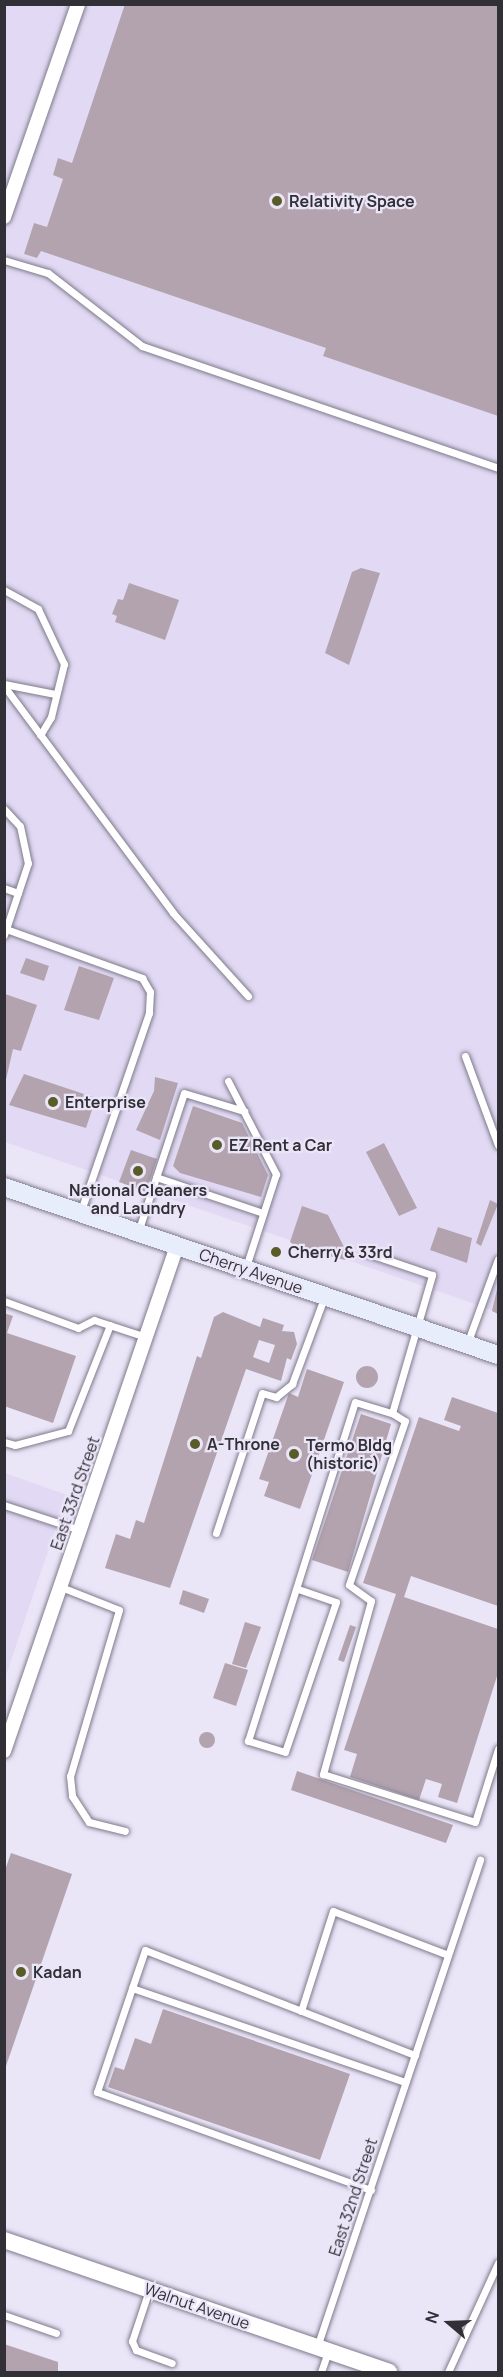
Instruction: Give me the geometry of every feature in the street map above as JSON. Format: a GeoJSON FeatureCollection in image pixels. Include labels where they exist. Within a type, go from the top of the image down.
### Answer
{"type":"FeatureCollection","features":[{"type":"Feature","properties":{"kind":"main road","name":"Cherry Avenue"},"geometry":{"type":"LineString","coordinates":[[4,1187],[498,1355]]}},
{"type":"Feature","properties":{"kind":"street"},"geometry":{"type":"LineString","coordinates":[[4,217],[78,4]]}},
{"type":"Feature","properties":{"kind":"street","name":"East 33rd Street"},"geometry":{"type":"LineString","coordinates":[[4,1751],[177,1246]]}},
{"type":"Feature","properties":{"kind":"street","name":"Walnut Avenue"},"geometry":{"type":"LineString","coordinates":[[4,2240],[389,2373]]}},
{"type":"Feature","properties":{"kind":"lane"},"geometry":{"type":"LineString","coordinates":[[4,260],[48,273],[142,346],[498,468]]}},
{"type":"Feature","properties":{"kind":"lane"},"geometry":{"type":"LineString","coordinates":[[4,591],[38,609],[64,664],[51,717],[40,735]]}},
{"type":"Feature","properties":{"kind":"lane"},"geometry":{"type":"LineString","coordinates":[[4,685],[55,694]]}},
{"type":"Feature","properties":{"kind":"lane"},"geometry":{"type":"LineString","coordinates":[[4,685],[173,914],[248,996]]}},
{"type":"Feature","properties":{"kind":"lane"},"geometry":{"type":"LineString","coordinates":[[4,809],[20,826],[28,863],[5,932],[142,978],[150,992],[149,1013],[80,1212]]}},
{"type":"Feature","properties":{"kind":"lane"},"geometry":{"type":"LineString","coordinates":[[4,888],[18,893]]}},
{"type":"Feature","properties":{"kind":"lane"},"geometry":{"type":"LineString","coordinates":[[465,1056],[498,1146]]}},
{"type":"Feature","properties":{"kind":"lane"},"geometry":{"type":"LineString","coordinates":[[228,1081],[276,1174],[245,1269]]}},
{"type":"Feature","properties":{"kind":"lane"},"geometry":{"type":"LineString","coordinates":[[138,1232],[184,1093],[244,1111]]}},
{"type":"Feature","properties":{"kind":"lane"},"geometry":{"type":"LineString","coordinates":[[156,1178],[263,1214]]}},
{"type":"Feature","properties":{"kind":"lane"},"geometry":{"type":"LineString","coordinates":[[367,1253],[432,1275],[415,1326],[392,1413]]}},
{"type":"Feature","properties":{"kind":"lane"},"geometry":{"type":"LineString","coordinates":[[468,1344],[498,1258]]}},
{"type":"Feature","properties":{"kind":"lane"},"geometry":{"type":"LineString","coordinates":[[216,1533],[262,1392],[276,1397],[292,1384],[324,1296]]}},
{"type":"Feature","properties":{"kind":"lane"},"geometry":{"type":"LineString","coordinates":[[4,1301],[78,1328],[94,1320],[146,1337]]}},
{"type":"Feature","properties":{"kind":"lane"},"geometry":{"type":"LineString","coordinates":[[4,1442],[15,1445],[68,1431],[110,1325]]}},
{"type":"Feature","properties":{"kind":"lane"},"geometry":{"type":"LineString","coordinates":[[298,1589],[336,1602],[285,1752],[248,1741],[298,1589],[355,1402],[392,1413],[405,1421],[349,1585],[371,1601],[323,1774],[475,1822],[498,1749]]}},
{"type":"Feature","properties":{"kind":"lane"},"geometry":{"type":"LineString","coordinates":[[4,1505],[80,1530]]}},
{"type":"Feature","properties":{"kind":"lane"},"geometry":{"type":"LineString","coordinates":[[60,1587],[119,1610],[70,1776],[72,1796],[89,1822],[125,1831]]}},
{"type":"Feature","properties":{"kind":"lane","name":"East 32nd Street"},"geometry":{"type":"LineString","coordinates":[[321,2373],[322,2349],[371,2190],[480,1860]]}},
{"type":"Feature","properties":{"kind":"lane"},"geometry":{"type":"LineString","coordinates":[[301,2011],[333,1911],[448,1955]]}},
{"type":"Feature","properties":{"kind":"lane"},"geometry":{"type":"LineString","coordinates":[[371,2190],[97,2092],[145,1950],[415,2055]]}},
{"type":"Feature","properties":{"kind":"lane"},"geometry":{"type":"LineString","coordinates":[[132,1988],[405,2082]]}},
{"type":"Feature","properties":{"kind":"lane"},"geometry":{"type":"LineString","coordinates":[[448,2373],[498,2263]]}},
{"type":"Feature","properties":{"kind":"lane"},"geometry":{"type":"LineString","coordinates":[[149,2290],[132,2341],[136,2350],[172,2363]]}},
{"type":"Feature","properties":{"kind":"lane"},"geometry":{"type":"LineString","coordinates":[[4,2315],[56,2333]]}},
{"type":"Feature","properties":{"kind":"shaded area"},"geometry":{"type":"Polygon","coordinates":[[[5,5],[498,5],[498,1312],[5,1142],[5,5]]]}},
{"type":"Feature","properties":{"kind":"shaded area"},"geometry":{"type":"Polygon","coordinates":[[[5,1473],[67,1495],[5,1678],[5,1473]]]}},
{"type":"Feature","properties":{"kind":"building","name":"Relativity Space"},"geometry":{"type":"Polygon","coordinates":[[[125,4],[498,4],[498,416],[323,356],[326,348],[41,251],[37,258],[24,254],[34,223],[47,227],[63,179],[53,175],[58,158],[72,163],[125,4]]]}},
{"type":"Feature","properties":{"kind":"building"},"geometry":{"type":"Polygon","coordinates":[[[361,568],[380,573],[349,665],[325,653],[352,572],[361,568]]]}},
{"type":"Feature","properties":{"kind":"building"},"geometry":{"type":"Polygon","coordinates":[[[129,583],[179,600],[165,640],[115,622],[117,616],[112,614],[118,599],[123,600],[129,583]]]}},
{"type":"Feature","properties":{"kind":"building"},"geometry":{"type":"Polygon","coordinates":[[[26,958],[49,966],[44,981],[20,973],[26,958]]]}},
{"type":"Feature","properties":{"kind":"building"},"geometry":{"type":"Polygon","coordinates":[[[79,966],[114,978],[99,1020],[64,1010],[79,966]]]}},
{"type":"Feature","properties":{"kind":"building"},"geometry":{"type":"Polygon","coordinates":[[[5,994],[37,1005],[21,1051],[13,1049],[5,1084],[5,994]]]}},
{"type":"Feature","properties":{"kind":"building","name":"Enterprise"},"geometry":{"type":"Polygon","coordinates":[[[24,1074],[96,1098],[86,1128],[9,1105],[24,1074]]]}},
{"type":"Feature","properties":{"kind":"building"},"geometry":{"type":"Polygon","coordinates":[[[155,1077],[178,1083],[160,1140],[136,1130],[154,1091],[155,1077]]]}},
{"type":"Feature","properties":{"kind":"building","name":"EZ Rent a Car"},"geometry":{"type":"Polygon","coordinates":[[[193,1106],[242,1123],[268,1175],[261,1197],[180,1173],[173,1166],[193,1106]]]}},
{"type":"Feature","properties":{"kind":"building"},"geometry":{"type":"Polygon","coordinates":[[[384,1143],[417,1208],[399,1216],[366,1152],[384,1143]]]}},
{"type":"Feature","properties":{"kind":"building","name":"National Cleaners and Laundry"},"geometry":{"type":"Polygon","coordinates":[[[131,1150],[157,1159],[146,1192],[119,1182],[131,1150]]]}},
{"type":"Feature","properties":{"kind":"building"},"geometry":{"type":"Polygon","coordinates":[[[490,1200],[498,1204],[481,1246],[476,1243],[490,1200]]]}},
{"type":"Feature","properties":{"kind":"building"},"geometry":{"type":"Polygon","coordinates":[[[302,1206],[328,1215],[347,1253],[345,1260],[298,1248],[290,1242],[302,1206]]]}},
{"type":"Feature","properties":{"kind":"building"},"geometry":{"type":"Polygon","coordinates":[[[438,1227],[472,1238],[467,1263],[430,1250],[438,1227]]]}},
{"type":"Feature","properties":{"kind":"building"},"geometry":{"type":"Polygon","coordinates":[[[498,1285],[498,1314],[492,1311],[498,1285]]]}},
{"type":"Feature","properties":{"kind":"building","name":"A-Throne"},"geometry":{"type":"Polygon","coordinates":[[[223,1312],[260,1327],[263,1318],[284,1325],[282,1331],[294,1332],[297,1344],[291,1360],[287,1358],[281,1381],[246,1369],[170,1588],[105,1568],[116,1534],[130,1539],[136,1520],[144,1523],[197,1356],[201,1358],[214,1317],[223,1312]],[[259,1340],[253,1357],[269,1363],[275,1345],[259,1340]]]}},
{"type":"Feature","properties":{"kind":"building"},"geometry":{"type":"Polygon","coordinates":[[[4,1313],[13,1316],[7,1333],[76,1356],[53,1423],[4,1406],[4,1313]]]}},
{"type":"Feature","properties":{"kind":"building"},"geometry":{"type":"Polygon","coordinates":[[[367,1366],[377,1373],[378,1377],[371,1387],[367,1388],[357,1381],[356,1377],[363,1367],[367,1366]]]}},
{"type":"Feature","properties":{"kind":"building","name":"Termo Bldg (historic)"},"geometry":{"type":"Polygon","coordinates":[[[307,1369],[344,1382],[300,1509],[264,1496],[269,1482],[259,1479],[289,1393],[298,1397],[307,1369]]]}},
{"type":"Feature","properties":{"kind":"building"},"geometry":{"type":"Polygon","coordinates":[[[452,1397],[498,1413],[498,1606],[411,1576],[404,1597],[498,1629],[498,1673],[457,1803],[438,1797],[442,1784],[426,1779],[419,1800],[350,1777],[357,1754],[344,1750],[396,1594],[363,1583],[419,1417],[459,1431],[461,1426],[444,1420],[452,1397]]]}},
{"type":"Feature","properties":{"kind":"building"},"geometry":{"type":"Polygon","coordinates":[[[361,1414],[391,1424],[348,1572],[312,1560],[361,1414]]]}},
{"type":"Feature","properties":{"kind":"building"},"geometry":{"type":"Polygon","coordinates":[[[183,1590],[209,1599],[204,1613],[179,1604],[183,1590]]]}},
{"type":"Feature","properties":{"kind":"building"},"geometry":{"type":"Polygon","coordinates":[[[245,1622],[261,1627],[246,1668],[232,1664],[245,1622]]]}},
{"type":"Feature","properties":{"kind":"building"},"geometry":{"type":"Polygon","coordinates":[[[350,1625],[356,1627],[344,1662],[338,1660],[350,1625]]]}},
{"type":"Feature","properties":{"kind":"building"},"geometry":{"type":"Polygon","coordinates":[[[225,1663],[248,1670],[236,1706],[213,1698],[225,1663]]]}},
{"type":"Feature","properties":{"kind":"building"},"geometry":{"type":"Polygon","coordinates":[[[204,1732],[210,1732],[215,1740],[213,1746],[204,1748],[199,1743],[199,1737],[204,1732]]]}},
{"type":"Feature","properties":{"kind":"building"},"geometry":{"type":"Polygon","coordinates":[[[297,1771],[453,1825],[446,1843],[291,1790],[297,1771]]]}},
{"type":"Feature","properties":{"kind":"building","name":"Kadan"},"geometry":{"type":"Polygon","coordinates":[[[11,1853],[72,1874],[5,2069],[4,1873],[11,1853]]]}},
{"type":"Feature","properties":{"kind":"building"},"geometry":{"type":"Polygon","coordinates":[[[163,2009],[350,2074],[320,2160],[108,2087],[115,2067],[124,2070],[135,2038],[151,2044],[163,2009]]]}},
{"type":"Feature","properties":{"kind":"building"},"geometry":{"type":"Polygon","coordinates":[[[4,2344],[58,2362],[58,2372],[4,2372],[4,2344]]]}},
{"type":"Feature","properties":{"kind":"place","name":"Relativity Space"},"geometry":{"type":"Point","coordinates":[277,201]}},
{"type":"Feature","properties":{"kind":"place","name":"Enterprise"},"geometry":{"type":"Point","coordinates":[53,1102]}},
{"type":"Feature","properties":{"kind":"place","name":"EZ Rent a Car"},"geometry":{"type":"Point","coordinates":[217,1145]}},
{"type":"Feature","properties":{"kind":"place","name":"National Cleaners and Laundry"},"geometry":{"type":"Point","coordinates":[138,1171]}},
{"type":"Feature","properties":{"kind":"place","name":"Cherry & 33rd"},"geometry":{"type":"Point","coordinates":[276,1252]}},
{"type":"Feature","properties":{"kind":"place","name":"A-Throne"},"geometry":{"type":"Point","coordinates":[195,1444]}},
{"type":"Feature","properties":{"kind":"place","name":"Termo Bldg (historic)"},"geometry":{"type":"Point","coordinates":[294,1454]}},
{"type":"Feature","properties":{"kind":"place","name":"Kadan"},"geometry":{"type":"Point","coordinates":[21,1972]}}]}
